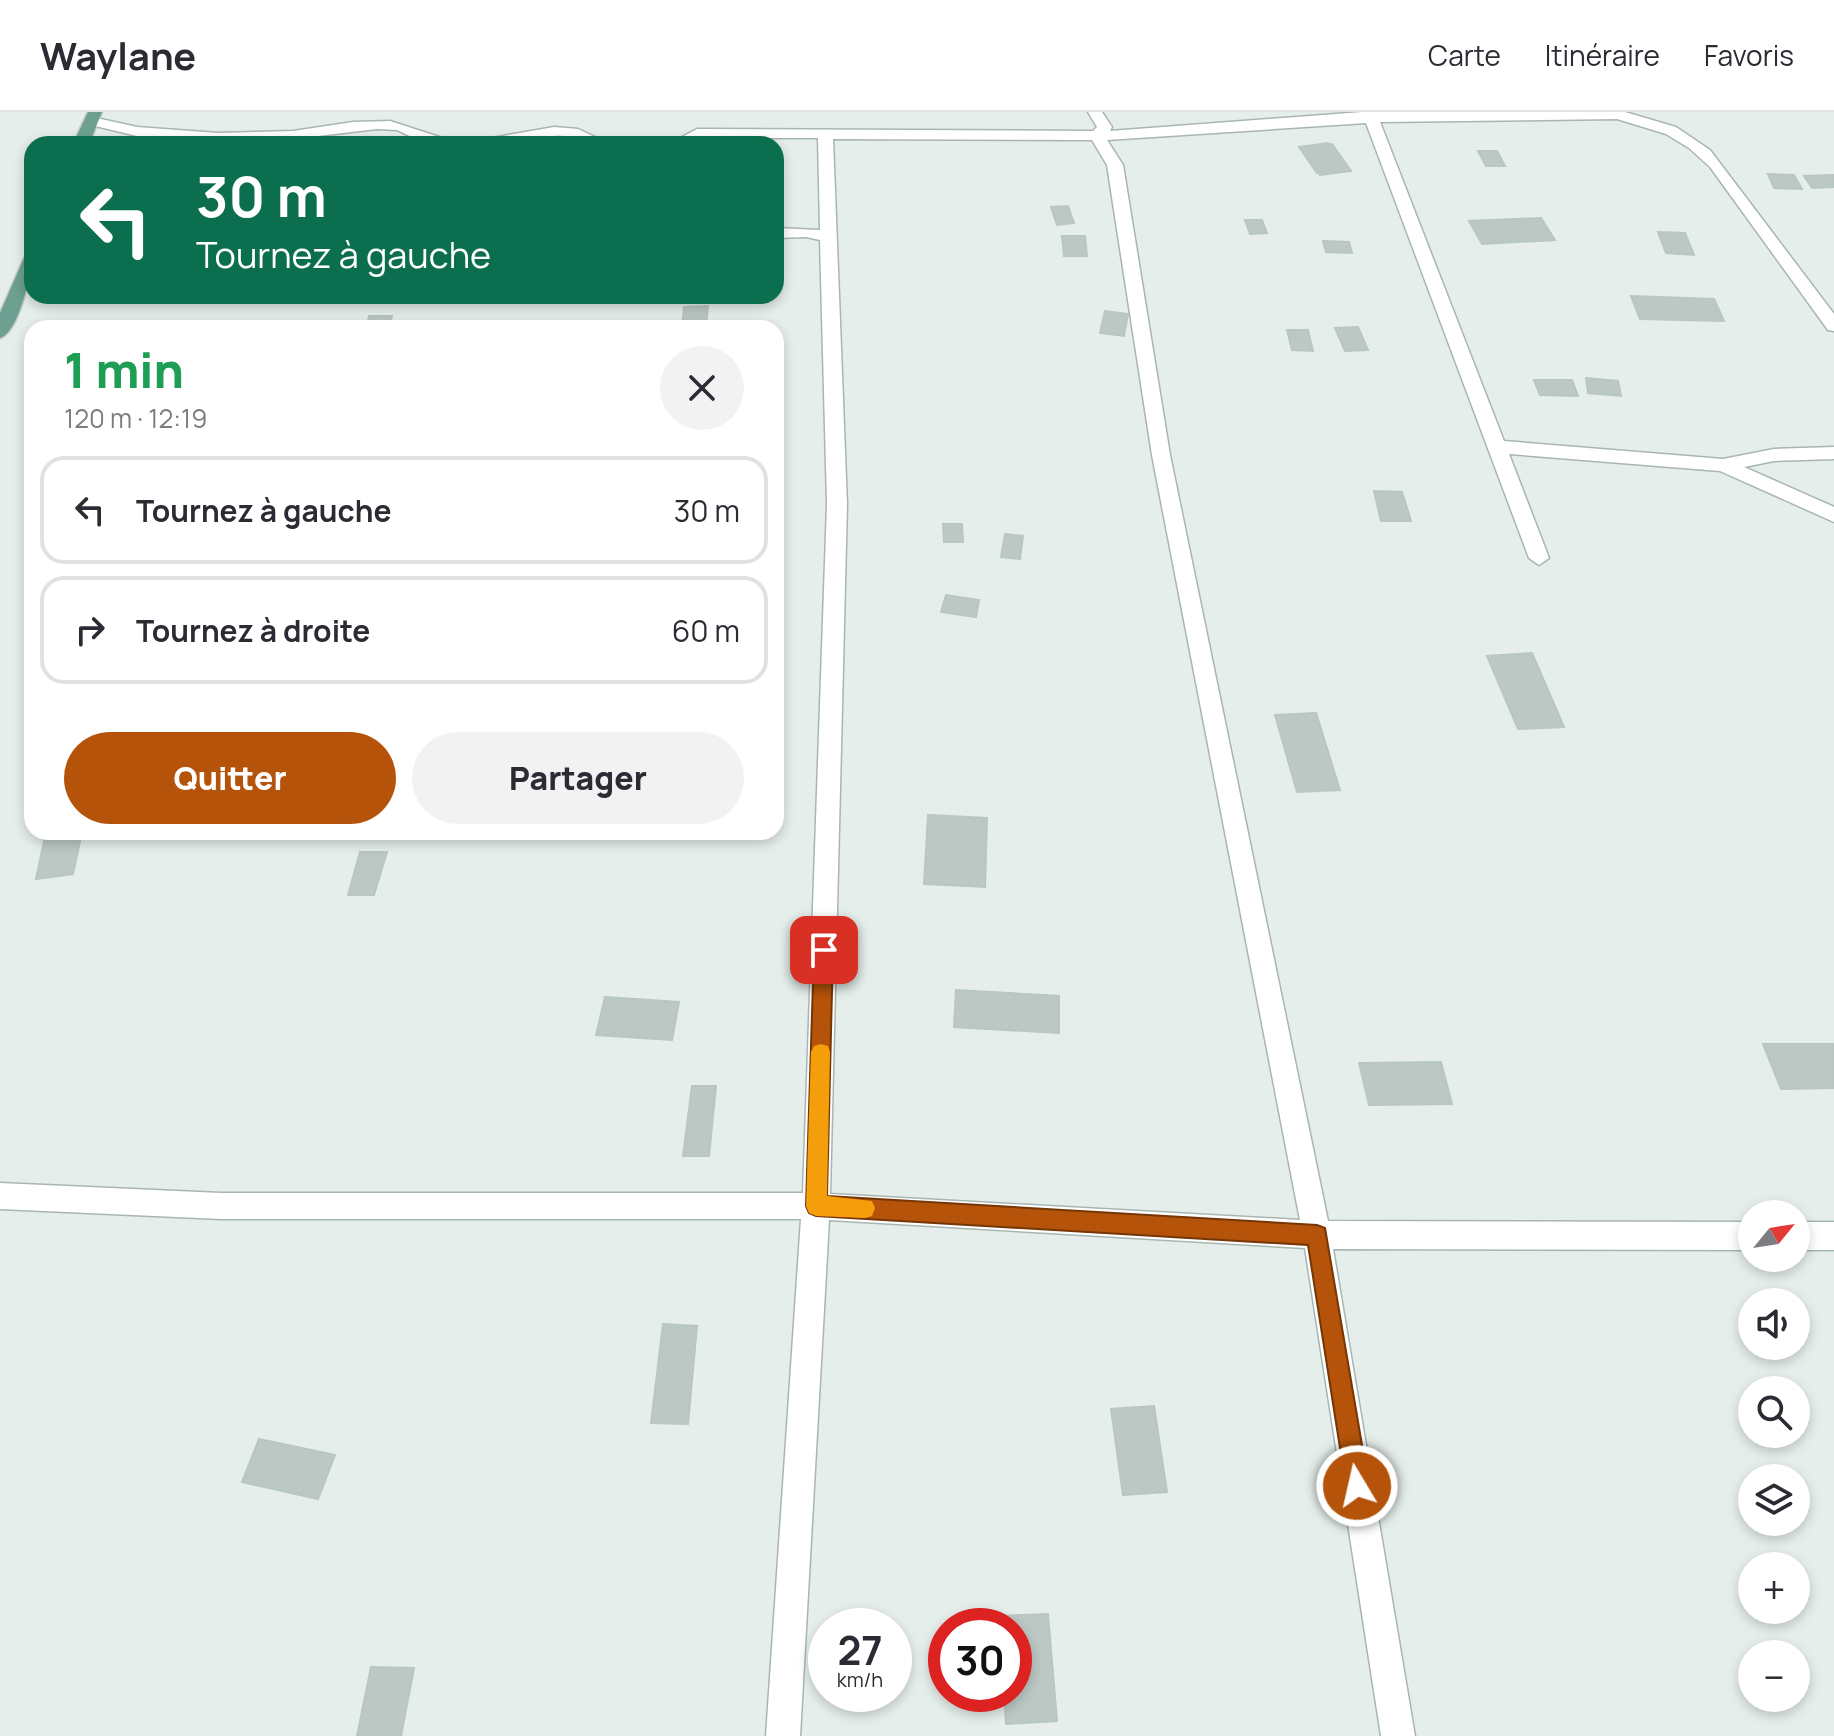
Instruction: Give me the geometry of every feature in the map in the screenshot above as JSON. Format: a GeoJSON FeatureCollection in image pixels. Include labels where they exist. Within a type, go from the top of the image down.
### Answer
{"type":"FeatureCollection","features":[{"type":"Feature","properties":{"kind":"main road"},"geometry":{"type":"LineString","coordinates":[[85,136],[93,116]]}},
{"type":"Feature","properties":{"kind":"main road"},"geometry":{"type":"LineString","coordinates":[[0,333],[24,277]]}},
{"type":"Feature","properties":{"kind":"street"},"geometry":{"type":"LineString","coordinates":[[1095,112],[1105,127],[1097,136]]}},
{"type":"Feature","properties":{"kind":"street"},"geometry":{"type":"LineString","coordinates":[[1370,115],[1539,558]]}},
{"type":"Feature","properties":{"kind":"street"},"geometry":{"type":"LineString","coordinates":[[692,136],[697,133],[1097,136],[1370,115],[1617,115],[1645,119],[1698,145],[1834,326]]}},
{"type":"Feature","properties":{"kind":"street"},"geometry":{"type":"LineString","coordinates":[[93,116],[114,129]]}},
{"type":"Feature","properties":{"kind":"street"},"geometry":{"type":"LineString","coordinates":[[97,136],[114,129],[204,136],[293,135],[351,125],[392,124],[414,130],[421,136]]}},
{"type":"Feature","properties":{"kind":"street"},"geometry":{"type":"LineString","coordinates":[[528,136],[554,131],[583,136]]}},
{"type":"Feature","properties":{"kind":"street"},"geometry":{"type":"LineString","coordinates":[[783,1736],[816,1206],[837,504],[825,135]]}},
{"type":"Feature","properties":{"kind":"street"},"geometry":{"type":"LineString","coordinates":[[1097,136],[1109,152],[1118,178],[1161,455],[1317,1235],[1398,1736]]}},
{"type":"Feature","properties":{"kind":"street"},"geometry":{"type":"LineString","coordinates":[[784,233],[806,232],[829,237]]}},
{"type":"Feature","properties":{"kind":"street"},"geometry":{"type":"LineString","coordinates":[[1496,447],[1723,465],[1774,455],[1834,453]]}},
{"type":"Feature","properties":{"kind":"street"},"geometry":{"type":"LineString","coordinates":[[1723,465],[1834,515]]}},
{"type":"Feature","properties":{"kind":"street"},"geometry":{"type":"LineString","coordinates":[[0,1196],[221,1206],[816,1206],[1317,1235],[1738,1236]]}},
{"type":"Feature","properties":{"kind":"street"},"geometry":{"type":"LineString","coordinates":[[1810,1236],[1834,1236]]}},
{"type":"Feature","properties":{"kind":"building"},"geometry":{"type":"Polygon","coordinates":[[[1328,143],[1347,170],[1317,173],[1299,147],[1328,143]]]}},
{"type":"Feature","properties":{"kind":"building"},"geometry":{"type":"Polygon","coordinates":[[[1332,144],[1351,171],[1320,175],[1301,147],[1332,144]]]}},
{"type":"Feature","properties":{"kind":"building"},"geometry":{"type":"Polygon","coordinates":[[[1478,151],[1497,151],[1505,166],[1486,166],[1478,151]]]}},
{"type":"Feature","properties":{"kind":"building"},"geometry":{"type":"Polygon","coordinates":[[[1768,174],[1794,175],[1802,189],[1774,188],[1768,174]]]}},
{"type":"Feature","properties":{"kind":"building"},"geometry":{"type":"Polygon","coordinates":[[[1834,175],[1834,187],[1812,188],[1804,176],[1834,175]]]}},
{"type":"Feature","properties":{"kind":"building"},"geometry":{"type":"Polygon","coordinates":[[[1068,206],[1074,223],[1057,225],[1051,207],[1068,206]]]}},
{"type":"Feature","properties":{"kind":"building"},"geometry":{"type":"Polygon","coordinates":[[[1541,218],[1555,240],[1482,244],[1469,221],[1541,218]]]}},
{"type":"Feature","properties":{"kind":"building"},"geometry":{"type":"Polygon","coordinates":[[[1245,220],[1262,220],[1267,233],[1250,234],[1245,220]]]}},
{"type":"Feature","properties":{"kind":"building"},"geometry":{"type":"Polygon","coordinates":[[[1658,232],[1685,233],[1694,255],[1666,253],[1658,232]]]}},
{"type":"Feature","properties":{"kind":"building"},"geometry":{"type":"Polygon","coordinates":[[[1062,236],[1085,236],[1087,256],[1064,256],[1062,236]]]}},
{"type":"Feature","properties":{"kind":"building"},"geometry":{"type":"Polygon","coordinates":[[[1323,241],[1349,242],[1352,253],[1326,252],[1323,241]]]}},
{"type":"Feature","properties":{"kind":"building"},"geometry":{"type":"Polygon","coordinates":[[[1631,296],[1714,299],[1724,321],[1640,319],[1631,296]]]}},
{"type":"Feature","properties":{"kind":"building"},"geometry":{"type":"Polygon","coordinates":[[[708,306],[707,320],[683,320],[684,307],[708,306]]]}},
{"type":"Feature","properties":{"kind":"building"},"geometry":{"type":"Polygon","coordinates":[[[1105,311],[1128,314],[1124,336],[1100,333],[1105,311]]]}},
{"type":"Feature","properties":{"kind":"building"},"geometry":{"type":"Polygon","coordinates":[[[369,316],[392,316],[391,320],[368,320],[369,316]]]}},
{"type":"Feature","properties":{"kind":"building"},"geometry":{"type":"Polygon","coordinates":[[[1358,327],[1368,350],[1345,351],[1335,328],[1358,327]]]}},
{"type":"Feature","properties":{"kind":"building"},"geometry":{"type":"Polygon","coordinates":[[[1287,330],[1308,330],[1313,351],[1292,350],[1287,330]]]}},
{"type":"Feature","properties":{"kind":"building"},"geometry":{"type":"Polygon","coordinates":[[[1586,378],[1618,381],[1621,396],[1588,393],[1586,378]]]}},
{"type":"Feature","properties":{"kind":"building"},"geometry":{"type":"Polygon","coordinates":[[[1534,380],[1572,380],[1578,396],[1540,395],[1534,380]]]}},
{"type":"Feature","properties":{"kind":"building"},"geometry":{"type":"Polygon","coordinates":[[[1374,491],[1402,492],[1411,521],[1381,521],[1374,491]]]}},
{"type":"Feature","properties":{"kind":"building"},"geometry":{"type":"Polygon","coordinates":[[[943,524],[962,524],[963,542],[944,542],[943,524]]]}},
{"type":"Feature","properties":{"kind":"building"},"geometry":{"type":"Polygon","coordinates":[[[1005,534],[1023,536],[1020,559],[1001,557],[1005,534]]]}},
{"type":"Feature","properties":{"kind":"building"},"geometry":{"type":"Polygon","coordinates":[[[946,595],[979,600],[976,617],[941,612],[946,595]]]}},
{"type":"Feature","properties":{"kind":"building"},"geometry":{"type":"Polygon","coordinates":[[[1532,653],[1564,727],[1518,729],[1487,656],[1532,653]]]}},
{"type":"Feature","properties":{"kind":"building"},"geometry":{"type":"Polygon","coordinates":[[[1316,713],[1340,790],[1297,792],[1275,715],[1316,713]]]}},
{"type":"Feature","properties":{"kind":"building"},"geometry":{"type":"Polygon","coordinates":[[[928,815],[987,818],[985,887],[924,884],[928,815]]]}},
{"type":"Feature","properties":{"kind":"building"},"geometry":{"type":"Polygon","coordinates":[[[44,840],[80,840],[73,874],[36,879],[44,840]]]}},
{"type":"Feature","properties":{"kind":"building"},"geometry":{"type":"Polygon","coordinates":[[[360,852],[387,852],[374,895],[348,895],[360,852]]]}},
{"type":"Feature","properties":{"kind":"building"},"geometry":{"type":"Polygon","coordinates":[[[956,990],[1059,996],[1059,1033],[954,1027],[956,990]]]}},
{"type":"Feature","properties":{"kind":"building"},"geometry":{"type":"Polygon","coordinates":[[[605,997],[679,1002],[672,1040],[596,1035],[605,997]]]}},
{"type":"Feature","properties":{"kind":"building"},"geometry":{"type":"Polygon","coordinates":[[[1763,1044],[1834,1044],[1834,1088],[1781,1089],[1763,1044]]]}},
{"type":"Feature","properties":{"kind":"building"},"geometry":{"type":"Polygon","coordinates":[[[1441,1062],[1452,1104],[1369,1105],[1359,1063],[1441,1062]]]}},
{"type":"Feature","properties":{"kind":"building"},"geometry":{"type":"Polygon","coordinates":[[[692,1086],[716,1086],[709,1156],[683,1156],[692,1086]]]}},
{"type":"Feature","properties":{"kind":"building"},"geometry":{"type":"Polygon","coordinates":[[[663,1324],[697,1326],[688,1424],[651,1423],[663,1324]]]}},
{"type":"Feature","properties":{"kind":"building"},"geometry":{"type":"Polygon","coordinates":[[[1154,1406],[1167,1492],[1123,1495],[1111,1409],[1154,1406]]]}},
{"type":"Feature","properties":{"kind":"building"},"geometry":{"type":"Polygon","coordinates":[[[259,1439],[335,1455],[318,1499],[242,1482],[259,1439]]]}},
{"type":"Feature","properties":{"kind":"building"},"geometry":{"type":"Polygon","coordinates":[[[1048,1614],[1057,1721],[1006,1724],[1005,1712],[1032,1712],[1032,1615],[1048,1614]]]}},
{"type":"Feature","properties":{"kind":"building"},"geometry":{"type":"Polygon","coordinates":[[[371,1667],[414,1668],[401,1736],[357,1736],[371,1667]]]}},
{"type":"Feature","properties":{"kind":"slow traffic"},"geometry":{"type":"LineString","coordinates":[[821,1052],[816,1206],[865,1208]]}},
{"type":"Feature","properties":{"kind":"route"},"geometry":{"type":"LineString","coordinates":[[824,950],[816,1206],[1317,1235],[1357,1486]]}}]}
